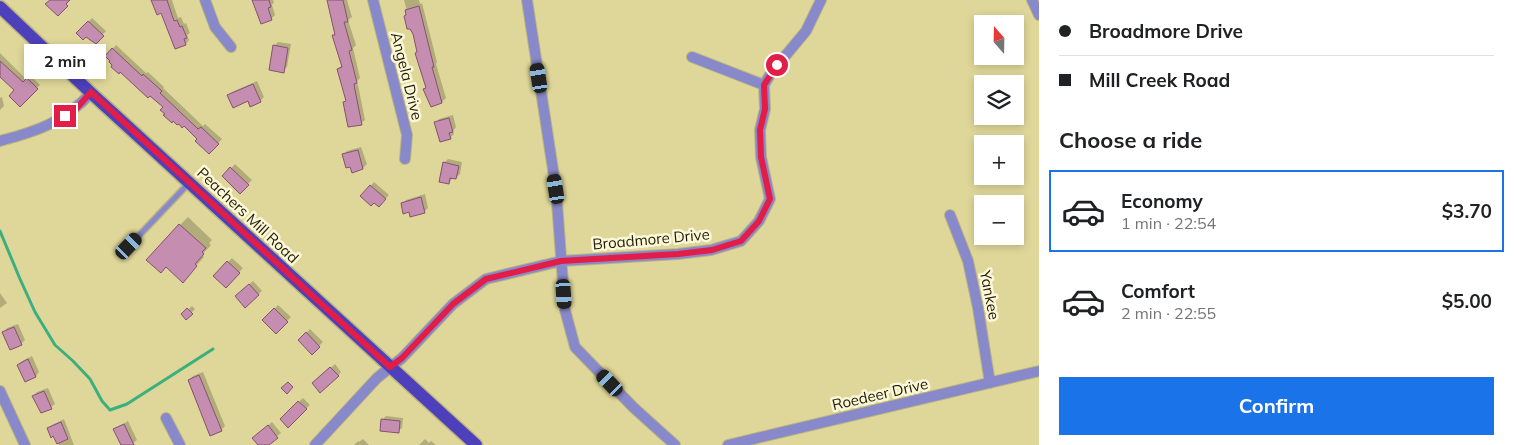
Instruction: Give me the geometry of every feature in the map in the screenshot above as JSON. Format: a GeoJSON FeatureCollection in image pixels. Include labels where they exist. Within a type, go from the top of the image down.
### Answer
{"type":"FeatureCollection","features":[{"type":"Feature","properties":{"kind":"main road","name":"Peachers Mill Road"},"geometry":{"type":"LineString","coordinates":[[0,7],[189,183],[476,445]]}},
{"type":"Feature","properties":{"kind":"street"},"geometry":{"type":"LineString","coordinates":[[205,0],[215,27],[231,48]]}},
{"type":"Feature","properties":{"kind":"street","name":"Angela Drive"},"geometry":{"type":"LineString","coordinates":[[373,0],[407,135],[405,159]]}},
{"type":"Feature","properties":{"kind":"street"},"geometry":{"type":"LineString","coordinates":[[527,0],[556,189],[565,310],[575,346],[633,407],[675,445]]}},
{"type":"Feature","properties":{"kind":"street"},"geometry":{"type":"LineString","coordinates":[[692,57],[764,85],[771,73],[806,31],[821,0]]}},
{"type":"Feature","properties":{"kind":"street"},"geometry":{"type":"LineString","coordinates":[[1032,0],[1039,15]]}},
{"type":"Feature","properties":{"kind":"street","name":"Broadmore Drive"},"geometry":{"type":"LineString","coordinates":[[315,445],[453,304],[486,279],[561,261],[678,254],[712,250],[741,241],[759,221],[770,199],[761,157],[760,130],[765,109],[764,85]]}},
{"type":"Feature","properties":{"kind":"street"},"geometry":{"type":"LineString","coordinates":[[0,141],[30,133],[52,124],[76,109],[91,92]]}},
{"type":"Feature","properties":{"kind":"street","name":"Yankee"},"geometry":{"type":"LineString","coordinates":[[950,215],[968,261],[978,308],[990,383]]}},
{"type":"Feature","properties":{"kind":"street","name":"Roedeer Drive"},"geometry":{"type":"LineString","coordinates":[[728,445],[1039,371]]}},
{"type":"Feature","properties":{"kind":"street"},"geometry":{"type":"LineString","coordinates":[[0,391],[26,445]]}},
{"type":"Feature","properties":{"kind":"street"},"geometry":{"type":"LineString","coordinates":[[166,418],[180,445]]}},
{"type":"Feature","properties":{"kind":"lane"},"geometry":{"type":"LineString","coordinates":[[129,246],[189,183]]}},
{"type":"Feature","properties":{"kind":"building"},"geometry":{"type":"Polygon","coordinates":[[[50,0],[70,0],[66,4],[68,6],[58,16],[45,4],[50,0]]]}},
{"type":"Feature","properties":{"kind":"building"},"geometry":{"type":"Polygon","coordinates":[[[151,0],[167,0],[174,21],[177,20],[180,27],[182,26],[187,38],[184,39],[186,45],[175,49],[161,13],[157,15],[151,0]]]}},
{"type":"Feature","properties":{"kind":"building"},"geometry":{"type":"Polygon","coordinates":[[[252,0],[269,0],[271,7],[268,8],[272,20],[261,24],[252,0]]]}},
{"type":"Feature","properties":{"kind":"building"},"geometry":{"type":"Polygon","coordinates":[[[327,0],[343,0],[348,22],[344,22],[352,50],[349,51],[357,83],[354,84],[362,125],[348,127],[343,102],[346,101],[337,69],[342,67],[332,35],[335,35],[327,0]]]}},
{"type":"Feature","properties":{"kind":"building"},"geometry":{"type":"Polygon","coordinates":[[[419,6],[442,103],[431,107],[423,89],[426,88],[415,53],[417,52],[413,34],[410,29],[407,29],[404,16],[406,15],[405,10],[419,6]]]}},
{"type":"Feature","properties":{"kind":"building"},"geometry":{"type":"Polygon","coordinates":[[[88,21],[104,36],[96,44],[86,37],[83,40],[76,33],[88,21]]]}},
{"type":"Feature","properties":{"kind":"building"},"geometry":{"type":"Polygon","coordinates":[[[273,45],[288,48],[284,73],[269,70],[273,45]]]}},
{"type":"Feature","properties":{"kind":"building"},"geometry":{"type":"Polygon","coordinates":[[[112,48],[142,76],[143,74],[162,91],[160,93],[198,129],[201,127],[219,144],[209,154],[195,141],[197,139],[184,126],[182,128],[173,121],[172,123],[163,115],[165,114],[160,110],[163,107],[150,96],[148,98],[120,72],[119,74],[111,67],[110,61],[105,56],[112,48]]]}},
{"type":"Feature","properties":{"kind":"building"},"geometry":{"type":"Polygon","coordinates":[[[0,61],[23,82],[27,78],[38,89],[20,107],[9,96],[14,90],[0,77],[0,61]]]}},
{"type":"Feature","properties":{"kind":"building"},"geometry":{"type":"Polygon","coordinates":[[[253,84],[261,102],[250,107],[248,101],[233,108],[227,95],[253,84]]]}},
{"type":"Feature","properties":{"kind":"building"},"geometry":{"type":"Polygon","coordinates":[[[449,118],[453,132],[449,133],[451,139],[440,142],[434,122],[449,118]]]}},
{"type":"Feature","properties":{"kind":"building"},"geometry":{"type":"Polygon","coordinates":[[[358,150],[363,169],[352,173],[350,167],[346,168],[342,154],[358,150]]]}},
{"type":"Feature","properties":{"kind":"building"},"geometry":{"type":"Polygon","coordinates":[[[443,162],[459,166],[456,179],[450,178],[449,184],[439,182],[443,162]]]}},
{"type":"Feature","properties":{"kind":"building"},"geometry":{"type":"Polygon","coordinates":[[[230,167],[249,185],[240,194],[222,176],[230,167]]]}},
{"type":"Feature","properties":{"kind":"building"},"geometry":{"type":"Polygon","coordinates":[[[370,185],[386,199],[379,207],[374,203],[371,206],[360,196],[370,185]]]}},
{"type":"Feature","properties":{"kind":"building"},"geometry":{"type":"Polygon","coordinates":[[[421,197],[425,213],[410,217],[409,212],[403,214],[401,203],[421,197]]]}},
{"type":"Feature","properties":{"kind":"building"},"geometry":{"type":"Polygon","coordinates":[[[179,224],[206,248],[202,252],[204,254],[195,264],[197,266],[183,283],[166,267],[161,273],[146,260],[179,224]]]}},
{"type":"Feature","properties":{"kind":"building"},"geometry":{"type":"Polygon","coordinates":[[[227,261],[240,273],[226,288],[213,276],[227,261]]]}},
{"type":"Feature","properties":{"kind":"building"},"geometry":{"type":"Polygon","coordinates":[[[249,284],[259,295],[245,308],[235,296],[249,284]]]}},
{"type":"Feature","properties":{"kind":"building"},"geometry":{"type":"Polygon","coordinates":[[[187,308],[193,314],[186,320],[181,314],[187,308]]]}},
{"type":"Feature","properties":{"kind":"building"},"geometry":{"type":"Polygon","coordinates":[[[274,308],[288,322],[276,334],[262,320],[274,308]]]}},
{"type":"Feature","properties":{"kind":"building"},"geometry":{"type":"Polygon","coordinates":[[[14,327],[22,345],[10,350],[2,332],[14,327]]]}},
{"type":"Feature","properties":{"kind":"building"},"geometry":{"type":"Polygon","coordinates":[[[306,332],[320,347],[312,355],[298,340],[306,332]]]}},
{"type":"Feature","properties":{"kind":"building"},"geometry":{"type":"Polygon","coordinates":[[[28,359],[36,377],[25,382],[17,365],[28,359]]]}},
{"type":"Feature","properties":{"kind":"building"},"geometry":{"type":"Polygon","coordinates":[[[330,367],[339,376],[320,393],[312,383],[330,367]]]}},
{"type":"Feature","properties":{"kind":"building"},"geometry":{"type":"Polygon","coordinates":[[[199,375],[222,431],[210,436],[188,380],[199,375]]]}},
{"type":"Feature","properties":{"kind":"building"},"geometry":{"type":"Polygon","coordinates":[[[288,382],[293,387],[287,394],[281,388],[288,382]]]}},
{"type":"Feature","properties":{"kind":"building"},"geometry":{"type":"Polygon","coordinates":[[[44,391],[52,409],[41,413],[32,396],[44,391]]]}},
{"type":"Feature","properties":{"kind":"building"},"geometry":{"type":"Polygon","coordinates":[[[298,401],[307,409],[288,428],[280,419],[298,401]]]}},
{"type":"Feature","properties":{"kind":"building"},"geometry":{"type":"Polygon","coordinates":[[[381,419],[400,421],[399,433],[380,431],[381,419]]]}},
{"type":"Feature","properties":{"kind":"building"},"geometry":{"type":"Polygon","coordinates":[[[61,422],[68,439],[57,444],[53,436],[51,438],[47,428],[61,422]]]}},
{"type":"Feature","properties":{"kind":"building"},"geometry":{"type":"Polygon","coordinates":[[[124,424],[134,445],[121,445],[113,429],[124,424]]]}},
{"type":"Feature","properties":{"kind":"building"},"geometry":{"type":"Polygon","coordinates":[[[268,425],[278,438],[269,445],[258,445],[252,438],[268,425]]]}},
{"type":"Feature","properties":{"kind":"waterway"},"geometry":{"type":"LineString","coordinates":[[0,231],[35,312],[55,345],[90,379],[102,401],[110,410],[127,404],[213,349]]}},
{"type":"Feature","properties":{"kind":"route"},"geometry":{"type":"LineString","coordinates":[[65,116],[76,109],[91,92],[390,367],[402,358],[453,304],[486,279],[561,261],[678,254],[712,250],[741,241],[759,221],[770,199],[761,157],[760,130],[765,109],[764,85],[777,65]]}}]}
